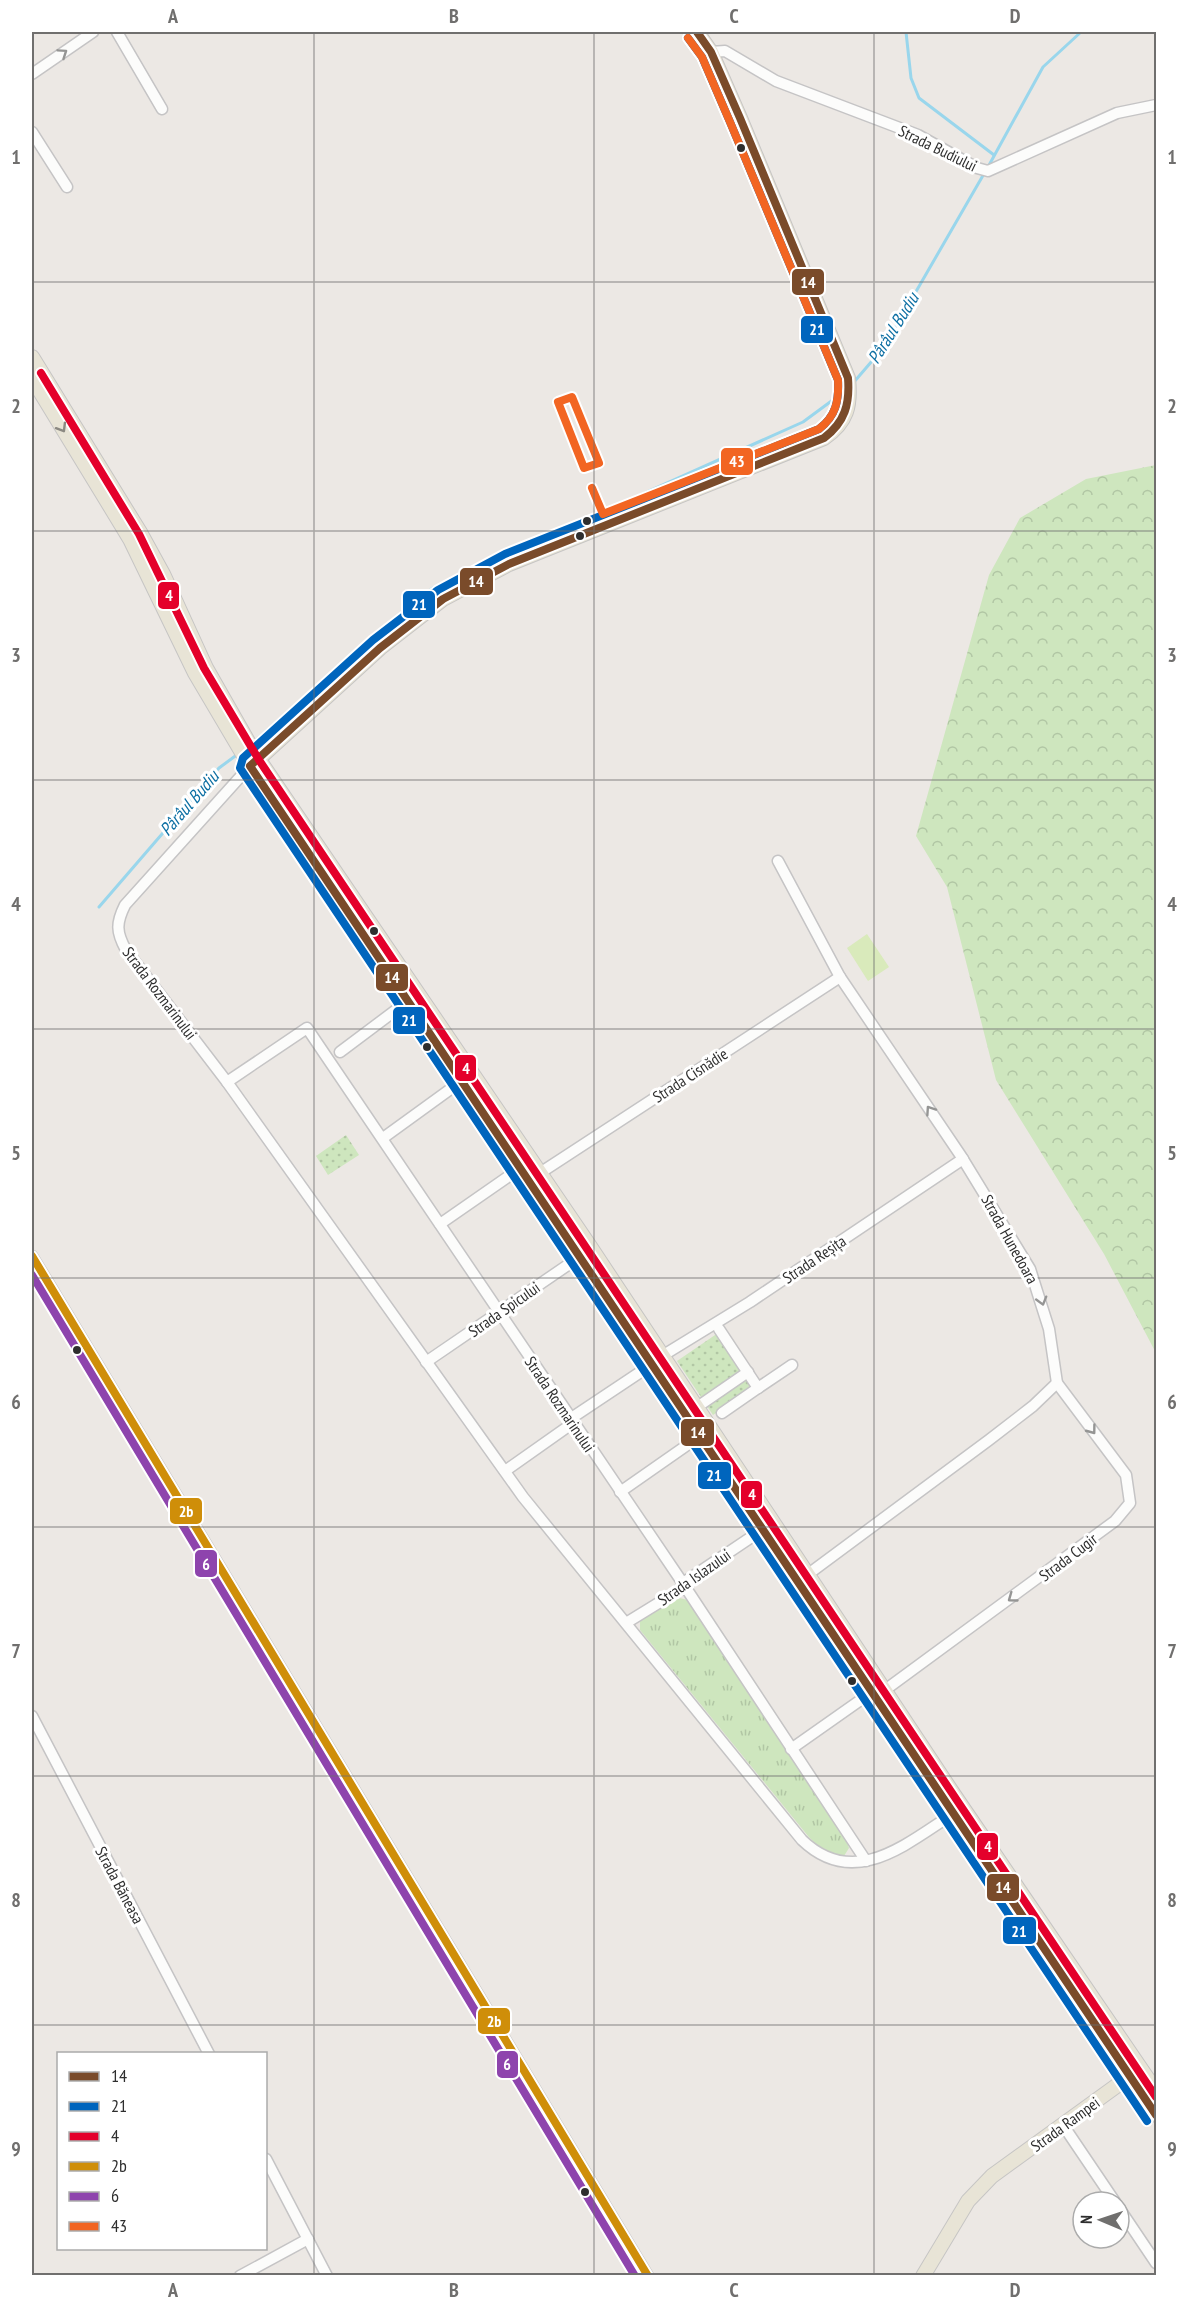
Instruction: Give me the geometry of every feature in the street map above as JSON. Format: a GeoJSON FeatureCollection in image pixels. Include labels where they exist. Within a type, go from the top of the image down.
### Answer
{"type":"FeatureCollection","features":[{"type":"Feature","properties":{"kind":"main road"},"geometry":{"type":"LineString","coordinates":[[253,760],[380,648],[443,599],[509,564],[824,438],[839,428],[848,413],[850,396],[848,378],[774,196],[711,52],[697,32]]}},
{"type":"Feature","properties":{"kind":"main road"},"geometry":{"type":"LineString","coordinates":[[32,357],[141,534],[163,574],[242,743]]}},
{"type":"Feature","properties":{"kind":"main road"},"geometry":{"type":"LineString","coordinates":[[32,378],[130,539],[152,579],[195,673],[414,996],[540,1173],[762,1530],[802,1578]]}},
{"type":"Feature","properties":{"kind":"main road"},"geometry":{"type":"LineString","coordinates":[[414,996],[463,1080],[581,1256],[658,1360],[802,1578],[1136,2072],[1156,2115]]}},
{"type":"Feature","properties":{"kind":"main road"},"geometry":{"type":"LineString","coordinates":[[878,1691],[953,1814],[1136,2072],[1156,2091]]}},
{"type":"Feature","properties":{"kind":"main road","name":"Strada Rampei"},"geometry":{"type":"LineString","coordinates":[[923,2276],[968,2201],[989,2180],[1136,2072]]}},
{"type":"Feature","properties":{"kind":"street"},"geometry":{"type":"LineString","coordinates":[[32,74],[93,32]]}},
{"type":"Feature","properties":{"kind":"street"},"geometry":{"type":"LineString","coordinates":[[117,32],[162,109]]}},
{"type":"Feature","properties":{"kind":"street","name":"Strada Budiului"},"geometry":{"type":"LineString","coordinates":[[711,52],[725,51],[787,86],[918,135],[977,168],[995,170],[1074,130],[1117,113],[1156,105]]}},
{"type":"Feature","properties":{"kind":"street"},"geometry":{"type":"LineString","coordinates":[[32,132],[67,187]]}},
{"type":"Feature","properties":{"kind":"street","name":"Strada Rozmarinului"},"geometry":{"type":"LineString","coordinates":[[253,760],[125,905],[117,920],[118,935],[126,950],[227,1082],[523,1497],[802,1840],[824,1857],[837,1862],[866,1861],[896,1850],[953,1814]]}},
{"type":"Feature","properties":{"kind":"street","name":"Strada Hunedoara"},"geometry":{"type":"LineString","coordinates":[[778,861],[840,977],[963,1159],[1030,1269],[1049,1329],[1057,1383]]}},
{"type":"Feature","properties":{"kind":"street","name":"Strada Cisnădie"},"geometry":{"type":"LineString","coordinates":[[540,1173],[840,977]]}},
{"type":"Feature","properties":{"kind":"street"},"geometry":{"type":"LineString","coordinates":[[340,1052],[414,996]]}},
{"type":"Feature","properties":{"kind":"street","name":"Strada Rozmarinului"},"geometry":{"type":"LineString","coordinates":[[227,1082],[307,1029],[683,1584],[866,1861]]}},
{"type":"Feature","properties":{"kind":"street"},"geometry":{"type":"LineString","coordinates":[[383,1138],[463,1080]]}},
{"type":"Feature","properties":{"kind":"street","name":"Strada Reșița"},"geometry":{"type":"LineString","coordinates":[[505,1471],[658,1360],[750,1302],[963,1159]]}},
{"type":"Feature","properties":{"kind":"street"},"geometry":{"type":"LineString","coordinates":[[440,1224],[522,1167]]}},
{"type":"Feature","properties":{"kind":"street"},"geometry":{"type":"LineString","coordinates":[[32,1256],[648,2276]]}},
{"type":"Feature","properties":{"kind":"street","name":"Strada Spicului"},"geometry":{"type":"LineString","coordinates":[[426,1362],[581,1256]]}},
{"type":"Feature","properties":{"kind":"street"},"geometry":{"type":"LineString","coordinates":[[719,1329],[758,1388]]}},
{"type":"Feature","properties":{"kind":"street"},"geometry":{"type":"LineString","coordinates":[[722,1413],[792,1365]]}},
{"type":"Feature","properties":{"kind":"street"},"geometry":{"type":"LineString","coordinates":[[703,1402],[748,1372]]}},
{"type":"Feature","properties":{"kind":"street"},"geometry":{"type":"LineString","coordinates":[[802,1578],[989,1440],[1033,1406],[1057,1383]]}},
{"type":"Feature","properties":{"kind":"street","name":"Strada Cugir"},"geometry":{"type":"LineString","coordinates":[[878,1691],[1106,1528],[1123,1513],[1130,1503],[1126,1475],[1057,1383]]}},
{"type":"Feature","properties":{"kind":"street"},"geometry":{"type":"LineString","coordinates":[[620,1492],[693,1441]]}},
{"type":"Feature","properties":{"kind":"street","name":"Strada Islazului"},"geometry":{"type":"LineString","coordinates":[[626,1623],[678,1591],[683,1584],[762,1530]]}},
{"type":"Feature","properties":{"kind":"street"},"geometry":{"type":"LineString","coordinates":[[790,1749],[878,1691]]}},
{"type":"Feature","properties":{"kind":"street","name":"Strada Băneasa"},"geometry":{"type":"LineString","coordinates":[[32,1716],[208,2052]]}},
{"type":"Feature","properties":{"kind":"street"},"geometry":{"type":"LineString","coordinates":[[1063,2125],[1107,2190]]}},
{"type":"Feature","properties":{"kind":"street"},"geometry":{"type":"LineString","coordinates":[[267,2161],[327,2276]]}},
{"type":"Feature","properties":{"kind":"street"},"geometry":{"type":"LineString","coordinates":[[1131,2226],[1156,2263]]}},
{"type":"Feature","properties":{"kind":"street"},"geometry":{"type":"LineString","coordinates":[[240,2276],[308,2239]]}},
{"type":"Feature","properties":{"kind":"green space"},"geometry":{"type":"Polygon","coordinates":[[[1156,465],[1156,1353],[1104,1254],[996,1080],[947,887],[916,836],[989,575],[1020,518],[1086,479],[1156,465]]]}},
{"type":"Feature","properties":{"kind":"green space"},"geometry":{"type":"Polygon","coordinates":[[[867,934],[889,967],[868,981],[847,948],[867,934]]]}},
{"type":"Feature","properties":{"kind":"green space"},"geometry":{"type":"Polygon","coordinates":[[[346,1135],[359,1155],[328,1175],[316,1156],[346,1135]]]}},
{"type":"Feature","properties":{"kind":"green space"},"geometry":{"type":"Polygon","coordinates":[[[718,1333],[755,1387],[713,1415],[677,1361],[718,1333]]]}},
{"type":"Feature","properties":{"kind":"green space"},"geometry":{"type":"Polygon","coordinates":[[[675,1597],[688,1600],[845,1837],[849,1848],[844,1856],[829,1853],[808,1836],[640,1630],[640,1620],[675,1597]]]}},
{"type":"Feature","properties":{"kind":"waterway"},"geometry":{"type":"LineString","coordinates":[[906,32],[911,78],[919,98],[994,155]]}},
{"type":"Feature","properties":{"kind":"waterway","name":"Pârâul Budiu"},"geometry":{"type":"LineString","coordinates":[[988,167],[1043,67],[1081,32]]}},
{"type":"Feature","properties":{"kind":"waterway","name":"Pârâul Budiu"},"geometry":{"type":"LineString","coordinates":[[854,382],[884,347],[985,172]]}},
{"type":"Feature","properties":{"kind":"waterway","name":"Pârâul Budiu"},"geometry":{"type":"LineString","coordinates":[[253,743],[371,638],[433,588],[803,422],[845,391]]}},
{"type":"Feature","properties":{"kind":"waterway","name":"Pârâul Budiu"},"geometry":{"type":"LineString","coordinates":[[99,907],[219,768],[238,754]]}},
{"type":"Feature","properties":{"kind":"transit line","name":"14"},"geometry":{"type":"LineString","coordinates":[[697,32],[711,52],[740,118],[848,378],[847,404],[837,426],[824,438],[509,564],[443,599],[380,648],[250,766],[1156,2115]]}},
{"type":"Feature","properties":{"kind":"transit line","name":"21"},"geometry":{"type":"LineString","coordinates":[[688,38],[702,57],[838,380],[838,395],[833,413],[819,429],[505,554],[438,590],[373,640],[243,758],[240,768],[1147,2121]]}},
{"type":"Feature","properties":{"kind":"transit line","name":"43"},"geometry":{"type":"LineString","coordinates":[[592,488],[603,514],[819,429],[833,413],[837,401],[838,380],[702,57],[688,38]]}},
{"type":"Feature","properties":{"kind":"transit line","name":"4"},"geometry":{"type":"LineString","coordinates":[[41,373],[139,534],[204,668],[259,760],[1156,2097]]}},
{"type":"Feature","properties":{"kind":"transit line","name":"43"},"geometry":{"type":"LineString","coordinates":[[572,397],[599,463],[584,468],[558,402],[572,397]]}},
{"type":"Feature","properties":{"kind":"transit line","name":"2b"},"geometry":{"type":"LineString","coordinates":[[32,1256],[648,2276]]}},
{"type":"Feature","properties":{"kind":"transit line","name":"6"},"geometry":{"type":"LineString","coordinates":[[32,1275],[635,2276]]}}]}
